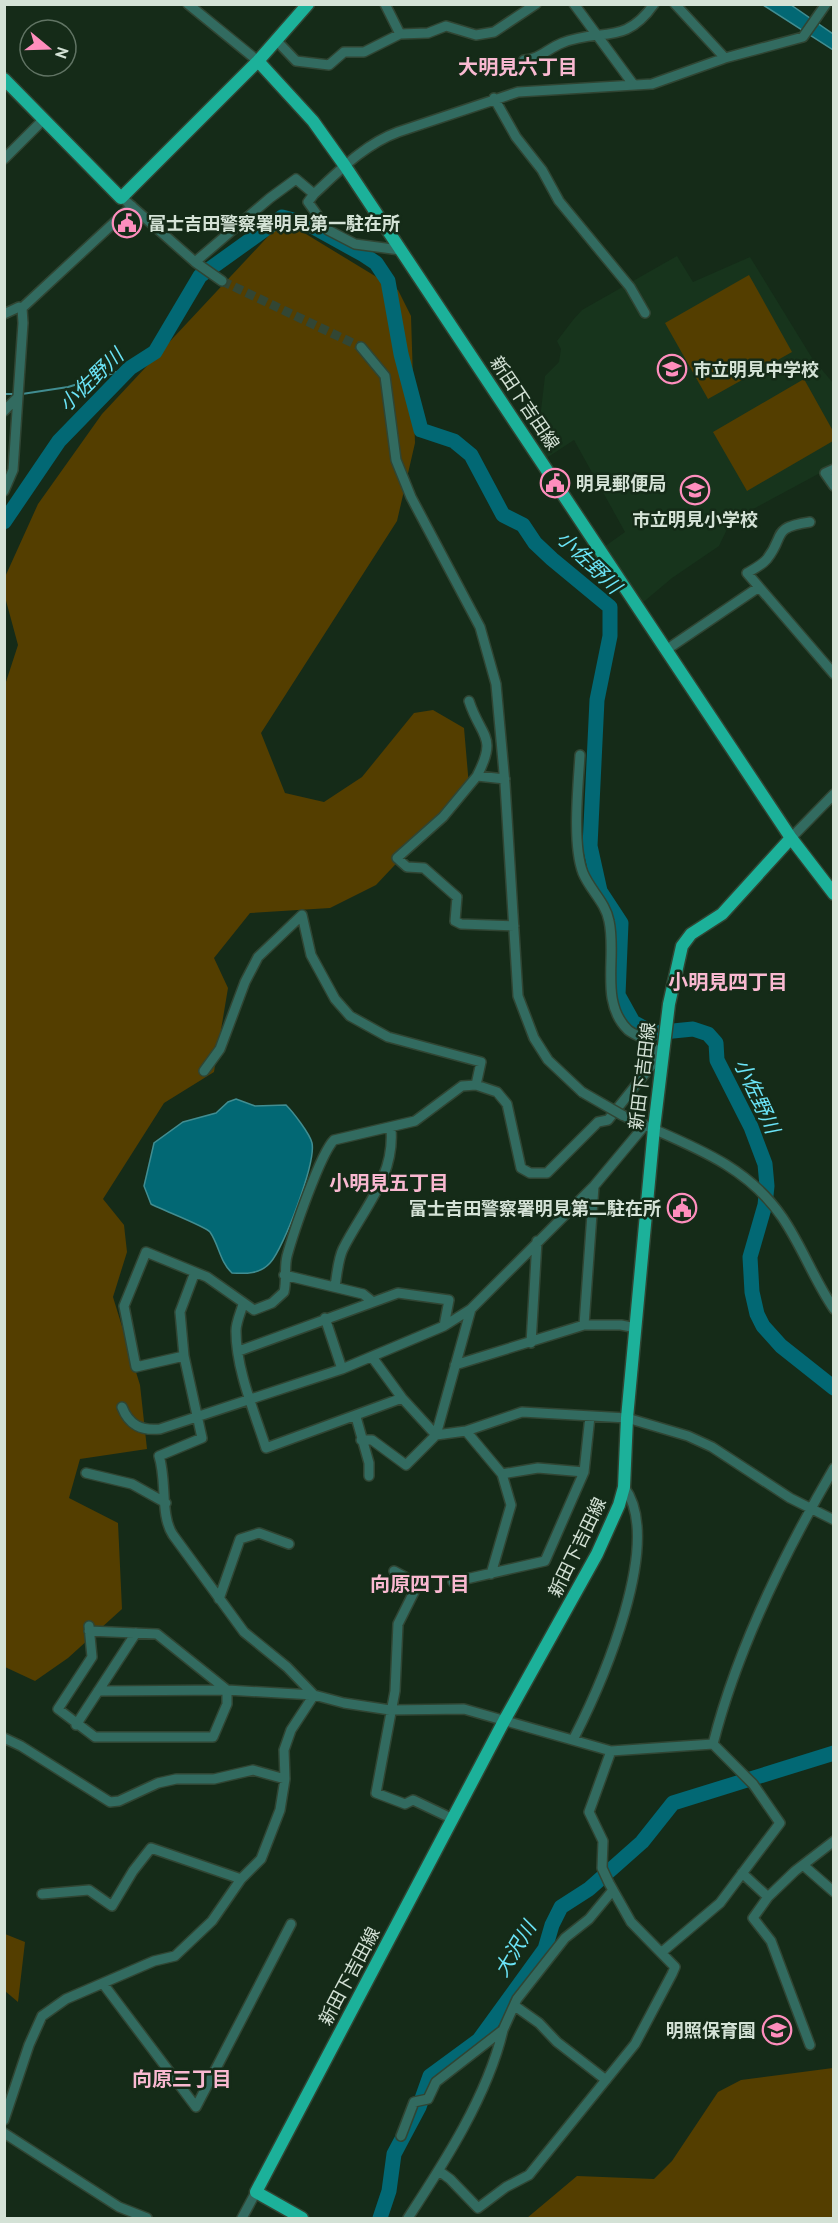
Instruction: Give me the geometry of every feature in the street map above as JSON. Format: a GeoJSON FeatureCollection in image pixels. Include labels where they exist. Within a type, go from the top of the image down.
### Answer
{"type":"FeatureCollection","features":[{"type":"Feature","properties":{"kind":"main road"},"geometry":{"type":"LineString","coordinates":[[4,79],[121,198],[258,61],[302,7]]}},
{"type":"Feature","properties":{"kind":"main road","name":"新田下吉田線"},"geometry":{"type":"LineString","coordinates":[[258,61],[311,120],[345,166],[791,838],[834,894]]}},
{"type":"Feature","properties":{"kind":"main road","name":"新田下吉田線"},"geometry":{"type":"LineString","coordinates":[[255,2192],[504,1721],[597,1554],[624,1487],[627,1419],[636,1328],[650,1127],[669,1004],[682,946],[691,934],[723,914],[791,838]]}},
{"type":"Feature","properties":{"kind":"main road"},"geometry":{"type":"LineString","coordinates":[[255,2192],[302,2218]]}},
{"type":"Feature","properties":{"kind":"street"},"geometry":{"type":"LineString","coordinates":[[188,4],[258,61]]}},
{"type":"Feature","properties":{"kind":"street"},"geometry":{"type":"LineString","coordinates":[[386,4],[400,34]]}},
{"type":"Feature","properties":{"kind":"street"},"geometry":{"type":"LineString","coordinates":[[276,40],[296,61],[329,65],[344,52],[364,52],[400,34],[428,33],[446,26],[476,35],[494,32],[537,4]]}},
{"type":"Feature","properties":{"kind":"street"},"geometry":{"type":"LineString","coordinates":[[574,4],[596,37],[633,84]]}},
{"type":"Feature","properties":{"kind":"street"},"geometry":{"type":"LineString","coordinates":[[524,60],[537,59],[562,43],[632,28],[654,4]]}},
{"type":"Feature","properties":{"kind":"street"},"geometry":{"type":"LineString","coordinates":[[675,4],[725,58]]}},
{"type":"Feature","properties":{"kind":"street"},"geometry":{"type":"LineString","coordinates":[[400,250],[378,245],[355,244],[328,231],[308,202],[345,166],[383,138],[494,98],[518,92],[652,84],[725,58],[804,37],[826,4]]}},
{"type":"Feature","properties":{"kind":"street"},"geometry":{"type":"LineString","coordinates":[[494,98],[516,137],[542,170],[559,201],[630,287],[645,313]]}},
{"type":"Feature","properties":{"kind":"street"},"geometry":{"type":"LineString","coordinates":[[4,159],[44,119]]}},
{"type":"Feature","properties":{"kind":"street"},"geometry":{"type":"LineString","coordinates":[[195,262],[296,179],[314,194]]}},
{"type":"Feature","properties":{"kind":"street"},"geometry":{"type":"LineString","coordinates":[[121,198],[195,262],[218,278]]}},
{"type":"Feature","properties":{"kind":"street"},"geometry":{"type":"LineString","coordinates":[[4,314],[21,308],[132,206]]}},
{"type":"Feature","properties":{"kind":"street"},"geometry":{"type":"LineString","coordinates":[[4,491],[14,470],[21,308]]}},
{"type":"Feature","properties":{"kind":"street"},"geometry":{"type":"LineString","coordinates":[[361,347],[385,376],[396,460],[411,497],[480,627],[496,684],[505,779],[518,996],[534,1038],[548,1060],[582,1092],[622,1115],[707,1152],[737,1170],[782,1216],[834,1309]]}},
{"type":"Feature","properties":{"kind":"street"},"geometry":{"type":"LineString","coordinates":[[4,411],[18,397]]}},
{"type":"Feature","properties":{"kind":"street"},"geometry":{"type":"LineString","coordinates":[[834,470],[825,473],[834,486]]}},
{"type":"Feature","properties":{"kind":"street"},"geometry":{"type":"LineString","coordinates":[[810,522],[785,528],[779,533],[765,561],[747,573],[834,674]]}},
{"type":"Feature","properties":{"kind":"street"},"geometry":{"type":"LineString","coordinates":[[666,650],[759,587]]}},
{"type":"Feature","properties":{"kind":"street"},"geometry":{"type":"LineString","coordinates":[[469,701],[476,722],[488,737],[488,748],[477,776],[443,817],[397,858],[407,867],[424,868],[456,897],[455,921],[461,924],[514,926]]}},
{"type":"Feature","properties":{"kind":"street"},"geometry":{"type":"LineString","coordinates":[[184,1356],[136,1367],[124,1306],[146,1252],[219,1284],[254,1310],[272,1303],[284,1292],[284,1275],[293,1236],[330,1144],[337,1139],[391,1129],[427,1115],[462,1086],[476,1085],[496,1092],[507,1104],[521,1168],[530,1173],[547,1173],[598,1122],[608,1119],[663,1051],[651,1049],[647,1040],[629,1031],[611,999],[613,957],[609,920],[604,906],[590,889],[580,856],[577,804],[580,755]]}},
{"type":"Feature","properties":{"kind":"street"},"geometry":{"type":"LineString","coordinates":[[477,776],[505,779]]}},
{"type":"Feature","properties":{"kind":"street"},"geometry":{"type":"LineString","coordinates":[[791,838],[834,794]]}},
{"type":"Feature","properties":{"kind":"street"},"geometry":{"type":"LineString","coordinates":[[204,1071],[220,1049],[245,982],[258,957],[302,915],[307,927],[311,955],[335,999],[350,1016],[388,1037],[481,1062],[476,1085]]}},
{"type":"Feature","properties":{"kind":"street"},"geometry":{"type":"LineString","coordinates":[[122,1407],[131,1423],[144,1429],[160,1429],[342,1369],[444,1326],[471,1308],[650,1127]]}},
{"type":"Feature","properties":{"kind":"street"},"geometry":{"type":"LineString","coordinates":[[335,1286],[343,1249],[384,1179],[392,1149],[391,1129]]}},
{"type":"Feature","properties":{"kind":"street"},"geometry":{"type":"LineString","coordinates":[[584,1325],[594,1186]]}},
{"type":"Feature","properties":{"kind":"street"},"geometry":{"type":"LineString","coordinates":[[531,1343],[537,1241]]}},
{"type":"Feature","properties":{"kind":"street"},"geometry":{"type":"LineString","coordinates":[[195,1272],[180,1312],[184,1356],[202,1438],[159,1456],[165,1474],[169,1529],[244,1632],[287,1667],[314,1695]]}},
{"type":"Feature","properties":{"kind":"street"},"geometry":{"type":"LineString","coordinates":[[284,1275],[363,1294],[373,1302]]}},
{"type":"Feature","properties":{"kind":"street"},"geometry":{"type":"LineString","coordinates":[[238,1351],[398,1293],[449,1300],[444,1326]]}},
{"type":"Feature","properties":{"kind":"street"},"geometry":{"type":"LineString","coordinates":[[243,1304],[236,1329],[238,1351],[250,1401],[266,1448],[356,1417],[402,1398]]}},
{"type":"Feature","properties":{"kind":"street"},"geometry":{"type":"LineString","coordinates":[[361,1440],[372,1440],[406,1465],[436,1435],[471,1308]]}},
{"type":"Feature","properties":{"kind":"street"},"geometry":{"type":"LineString","coordinates":[[325,1318],[342,1369]]}},
{"type":"Feature","properties":{"kind":"street"},"geometry":{"type":"LineString","coordinates":[[455,1365],[584,1325],[621,1325],[636,1328]]}},
{"type":"Feature","properties":{"kind":"street"},"geometry":{"type":"LineString","coordinates":[[372,1357],[402,1398],[436,1435]]}},
{"type":"Feature","properties":{"kind":"street"},"geometry":{"type":"LineString","coordinates":[[436,1435],[466,1431],[522,1412],[627,1419],[678,1433],[712,1447],[810,1509],[834,1520]]}},
{"type":"Feature","properties":{"kind":"street"},"geometry":{"type":"LineString","coordinates":[[453,1582],[545,1561],[584,1472],[590,1416]]}},
{"type":"Feature","properties":{"kind":"street"},"geometry":{"type":"LineString","coordinates":[[356,1417],[369,1463],[369,1476]]}},
{"type":"Feature","properties":{"kind":"street"},"geometry":{"type":"LineString","coordinates":[[466,1431],[502,1474],[511,1505],[491,1574]]}},
{"type":"Feature","properties":{"kind":"street"},"geometry":{"type":"LineString","coordinates":[[502,1474],[538,1468],[584,1472]]}},
{"type":"Feature","properties":{"kind":"street"},"geometry":{"type":"LineString","coordinates":[[713,1744],[739,1663],[810,1509],[834,1468]]}},
{"type":"Feature","properties":{"kind":"street"},"geometry":{"type":"LineString","coordinates":[[87,1473],[132,1485],[166,1503]]}},
{"type":"Feature","properties":{"kind":"street"},"geometry":{"type":"LineString","coordinates":[[574,1738],[598,1687],[623,1620],[638,1541],[636,1524],[624,1487]]}},
{"type":"Feature","properties":{"kind":"street"},"geometry":{"type":"LineString","coordinates":[[219,1599],[240,1539],[259,1533],[289,1544]]}},
{"type":"Feature","properties":{"kind":"street"},"geometry":{"type":"LineString","coordinates":[[394,1571],[418,1584],[398,1624],[395,1691],[376,1793],[405,1804],[413,1800],[453,1819]]}},
{"type":"Feature","properties":{"kind":"street"},"geometry":{"type":"LineString","coordinates":[[89,1629],[157,1634],[227,1690],[227,1704],[213,1737],[95,1737],[76,1725],[58,1709],[92,1657],[89,1629]]}},
{"type":"Feature","properties":{"kind":"street"},"geometry":{"type":"LineString","coordinates":[[76,1725],[136,1633]]}},
{"type":"Feature","properties":{"kind":"street"},"geometry":{"type":"LineString","coordinates":[[98,1691],[227,1690],[314,1695],[344,1703],[390,1710],[464,1709],[611,1750],[713,1744],[753,1784],[780,1823],[720,1903],[662,1952]]}},
{"type":"Feature","properties":{"kind":"street"},"geometry":{"type":"LineString","coordinates":[[4,2120],[32,2035],[42,2016],[66,1999],[154,1961],[175,1956],[212,1921],[241,1879],[261,1859],[280,1810],[285,1779],[284,1750],[291,1730],[314,1695]]}},
{"type":"Feature","properties":{"kind":"street"},"geometry":{"type":"LineString","coordinates":[[4,1738],[21,1746],[110,1802],[119,1801],[158,1783],[176,1779],[214,1779],[253,1770],[285,1779]]}},
{"type":"Feature","properties":{"kind":"street"},"geometry":{"type":"LineString","coordinates":[[439,2171],[478,2208],[538,2166],[640,2036],[675,1967],[631,1922],[602,1868],[603,1841],[589,1812],[611,1750]]}},
{"type":"Feature","properties":{"kind":"street"},"geometry":{"type":"LineString","coordinates":[[810,2045],[771,1941],[753,1918],[768,1897],[834,1840]]}},
{"type":"Feature","properties":{"kind":"street"},"geometry":{"type":"LineString","coordinates":[[42,1893],[89,1890],[112,1906],[133,1871],[151,1848],[241,1879]]}},
{"type":"Feature","properties":{"kind":"street"},"geometry":{"type":"LineString","coordinates":[[803,1865],[834,1892]]}},
{"type":"Feature","properties":{"kind":"street"},"geometry":{"type":"LineString","coordinates":[[742,1873],[768,1897]]}},
{"type":"Feature","properties":{"kind":"street"},"geometry":{"type":"LineString","coordinates":[[408,2218],[439,2171],[498,2051],[503,2030],[515,2006],[565,1938],[589,1919],[611,1886]]}},
{"type":"Feature","properties":{"kind":"street"},"geometry":{"type":"LineString","coordinates":[[104,1984],[196,2107],[291,1924]]}},
{"type":"Feature","properties":{"kind":"street"},"geometry":{"type":"LineString","coordinates":[[515,2006],[539,2023],[557,2042],[606,2080]]}},
{"type":"Feature","properties":{"kind":"street"},"geometry":{"type":"LineString","coordinates":[[401,2136],[414,2102],[428,2099],[436,2082],[503,2030]]}},
{"type":"Feature","properties":{"kind":"street"},"geometry":{"type":"LineString","coordinates":[[4,2133],[119,2207],[147,2218]]}},
{"type":"Feature","properties":{"kind":"street"},"geometry":{"type":"LineString","coordinates":[[242,2218],[255,2192]]}},
{"type":"Feature","properties":{"kind":"shaded area"},"geometry":{"type":"Polygon","coordinates":[[[274,230],[301,231],[398,290],[411,316],[415,443],[397,521],[261,733],[285,793],[324,802],[362,777],[414,713],[433,710],[464,728],[469,786],[376,885],[330,908],[250,913],[214,958],[228,988],[214,1072],[164,1103],[103,1199],[124,1225],[127,1252],[113,1297],[140,1385],[147,1449],[80,1459],[69,1498],[118,1523],[122,1609],[68,1658],[35,1681],[5,1667],[4,688],[18,645],[5,597],[5,577],[38,504],[102,414],[274,230]]]}},
{"type":"Feature","properties":{"kind":"shaded area"},"geometry":{"type":"Polygon","coordinates":[[[677,256],[693,282],[750,257],[812,358],[833,383],[833,466],[731,521],[719,546],[672,578],[640,605],[604,547],[625,532],[574,440],[545,459],[540,447],[541,410],[545,376],[559,362],[561,349],[557,341],[573,320],[582,310],[677,256]]]}},
{"type":"Feature","properties":{"kind":"shaded area"},"geometry":{"type":"Polygon","coordinates":[[[749,275],[792,352],[708,399],[665,323],[749,275]]]}},
{"type":"Feature","properties":{"kind":"shaded area"},"geometry":{"type":"Polygon","coordinates":[[[804,379],[833,431],[833,441],[747,491],[713,432],[804,379]]]}},
{"type":"Feature","properties":{"kind":"shaded area"},"geometry":{"type":"Polygon","coordinates":[[[5,1934],[25,1942],[18,2002],[5,1991],[5,1934]]]}},
{"type":"Feature","properties":{"kind":"shaded area"},"geometry":{"type":"Polygon","coordinates":[[[833,2068],[833,2218],[527,2218],[577,2176],[654,2179],[672,2161],[718,2092],[741,2080],[833,2068]]]}},
{"type":"Feature","properties":{"kind":"water"},"geometry":{"type":"Polygon","coordinates":[[[763,5],[791,5],[833,34],[833,50],[763,5]]]}},
{"type":"Feature","properties":{"kind":"water"},"geometry":{"type":"Polygon","coordinates":[[[236,1099],[255,1106],[286,1105],[305,1129],[312,1143],[312,1153],[304,1185],[283,1241],[266,1267],[248,1273],[232,1273],[225,1264],[210,1232],[151,1204],[144,1186],[154,1143],[183,1122],[216,1113],[228,1102],[236,1099]]]}},
{"type":"Feature","properties":{"kind":"waterway","name":"小佐野川"},"geometry":{"type":"LineString","coordinates":[[4,522],[59,441],[130,368],[155,352],[200,276],[282,217],[308,224],[376,263],[388,281],[401,354],[421,430],[454,441],[471,455],[503,515],[523,525],[535,543],[610,607],[610,636],[597,700],[590,846],[600,891],[621,923],[618,995],[633,1022],[653,1033],[693,1029],[708,1034],[716,1043],[717,1060],[751,1127],[765,1164],[767,1186],[765,1205],[750,1257],[752,1292],[757,1314],[763,1326],[781,1346],[834,1388]]}},
{"type":"Feature","properties":{"kind":"waterway"},"geometry":{"type":"LineString","coordinates":[[22,394],[68,387],[130,368]]}},
{"type":"Feature","properties":{"kind":"waterway"},"geometry":{"type":"LineString","coordinates":[[4,394],[17,394]]}},
{"type":"Feature","properties":{"kind":"waterway","name":"大沢川"},"geometry":{"type":"LineString","coordinates":[[380,2218],[389,2191],[394,2154],[419,2107],[430,2076],[479,2040],[545,1949],[552,1925],[561,1907],[589,1889],[642,1842],[673,1803],[834,1753]]}},
{"type":"Feature","properties":{"kind":"tunnel"},"geometry":{"type":"LineString","coordinates":[[222,281],[361,347]]}},
{"type":"Feature","properties":{"kind":"place","name":"富士吉田警察署明見第一駐在所"},"geometry":{"type":"Point","coordinates":[127,223]}},
{"type":"Feature","properties":{"kind":"place","name":"市立明見中学校"},"geometry":{"type":"Point","coordinates":[672,369]}},
{"type":"Feature","properties":{"kind":"place","name":"明見郵便局"},"geometry":{"type":"Point","coordinates":[555,483]}},
{"type":"Feature","properties":{"kind":"place","name":"市立明見小学校"},"geometry":{"type":"Point","coordinates":[695,490]}},
{"type":"Feature","properties":{"kind":"place","name":"富士吉田警察署明見第二駐在所"},"geometry":{"type":"Point","coordinates":[682,1208]}},
{"type":"Feature","properties":{"kind":"place","name":"明照保育園"},"geometry":{"type":"Point","coordinates":[777,2030]}},
{"type":"Feature","properties":{"kind":"district","name":"大明見六丁目"},"geometry":{"type":"Point","coordinates":[518,67]}},
{"type":"Feature","properties":{"kind":"district","name":"小明見四丁目"},"geometry":{"type":"Point","coordinates":[728,982]}},
{"type":"Feature","properties":{"kind":"district","name":"小明見五丁目"},"geometry":{"type":"Point","coordinates":[389,1183]}},
{"type":"Feature","properties":{"kind":"district","name":"向原四丁目"},"geometry":{"type":"Point","coordinates":[420,1584]}},
{"type":"Feature","properties":{"kind":"district","name":"向原三丁目"},"geometry":{"type":"Point","coordinates":[182,2079]}}]}
